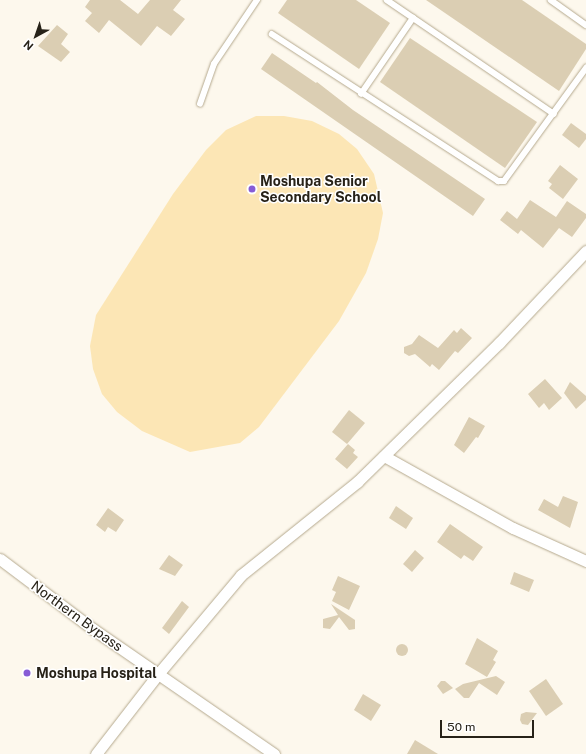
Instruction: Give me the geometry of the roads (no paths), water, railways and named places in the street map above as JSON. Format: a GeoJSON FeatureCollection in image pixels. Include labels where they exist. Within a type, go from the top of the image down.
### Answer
{"type":"FeatureCollection","features":[{"type":"Feature","properties":{"kind":"street"},"geometry":{"type":"LineString","coordinates":[[96,754],[158,674],[242,575],[329,506],[384,456],[499,343],[586,251]]}},
{"type":"Feature","properties":{"kind":"street"},"geometry":{"type":"LineString","coordinates":[[384,456],[513,528],[586,561]]}},
{"type":"Feature","properties":{"kind":"street","name":"Northern Bypass"},"geometry":{"type":"LineString","coordinates":[[0,559],[158,674],[274,754]]}},
{"type":"Feature","properties":{"kind":"lane"},"geometry":{"type":"LineString","coordinates":[[200,104],[214,64],[258,0]]}},
{"type":"Feature","properties":{"kind":"lane"},"geometry":{"type":"LineString","coordinates":[[388,0],[554,114]]}},
{"type":"Feature","properties":{"kind":"lane"},"geometry":{"type":"LineString","coordinates":[[551,0],[586,25]]}},
{"type":"Feature","properties":{"kind":"lane"},"geometry":{"type":"LineString","coordinates":[[361,94],[413,18]]}},
{"type":"Feature","properties":{"kind":"lane"},"geometry":{"type":"LineString","coordinates":[[272,34],[361,94],[498,181],[504,180],[554,114],[586,68]]}},
{"type":"Feature","properties":{"kind":"place","name":"Moshupa Senior Secondary School"},"geometry":{"type":"Point","coordinates":[252,189]}},
{"type":"Feature","properties":{"kind":"place","name":"Moshupa Hospital"},"geometry":{"type":"Point","coordinates":[27,673]}}]}
